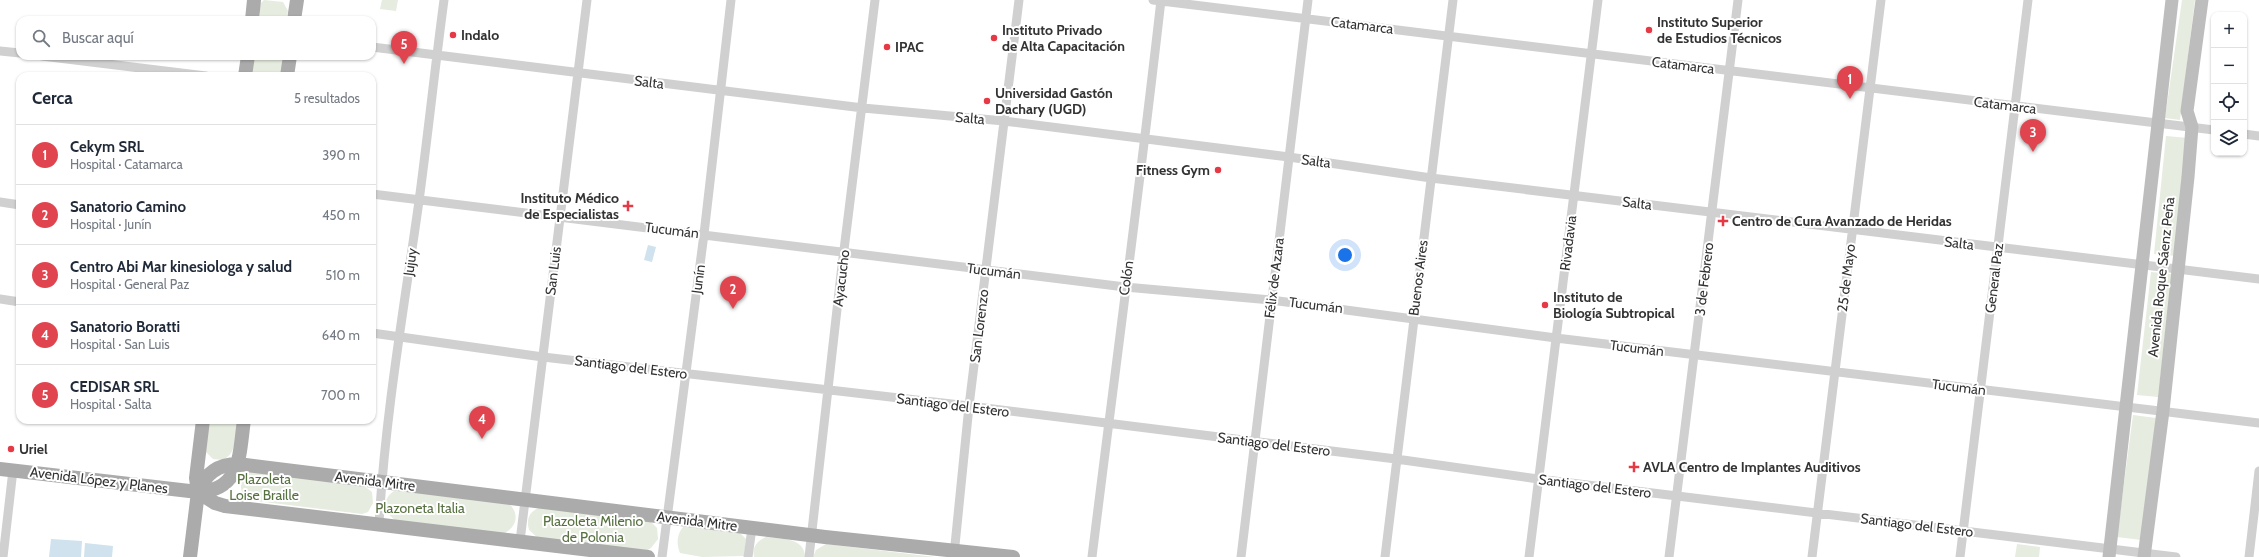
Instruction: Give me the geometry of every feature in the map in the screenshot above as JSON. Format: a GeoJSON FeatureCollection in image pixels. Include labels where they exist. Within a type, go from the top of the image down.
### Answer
{"type":"FeatureCollection","features":[{"type":"Feature","properties":{"kind":"main road"},"geometry":{"type":"LineString","coordinates":[[252,16],[254,0]]}},
{"type":"Feature","properties":{"kind":"main road"},"geometry":{"type":"LineString","coordinates":[[295,16],[297,0]]}},
{"type":"Feature","properties":{"kind":"main road","name":"Avenida Roque Sáenz Peña"},"geometry":{"type":"LineString","coordinates":[[2109,553],[2172,0]]}},
{"type":"Feature","properties":{"kind":"main road","name":"Avenida Roque Sáenz Peña"},"geometry":{"type":"LineString","coordinates":[[2144,555],[2163,411],[2178,269],[2192,127],[2188,111],[2202,0]]}},
{"type":"Feature","properties":{"kind":"main road"},"geometry":{"type":"LineString","coordinates":[[246,72],[247,60]]}},
{"type":"Feature","properties":{"kind":"main road"},"geometry":{"type":"LineString","coordinates":[[288,72],[289,60]]}},
{"type":"Feature","properties":{"kind":"main road"},"geometry":{"type":"LineString","coordinates":[[190,557],[198,492],[196,478],[203,424]]}},
{"type":"Feature","properties":{"kind":"main road"},"geometry":{"type":"LineString","coordinates":[[198,492],[208,492],[227,482],[238,464],[243,424]]}},
{"type":"Feature","properties":{"kind":"main road","name":"Avenida Mitre"},"geometry":{"type":"LineString","coordinates":[[238,464],[954,553],[1013,557]]}},
{"type":"Feature","properties":{"kind":"main road","name":"Avenida López y Planes"},"geometry":{"type":"LineString","coordinates":[[6,470],[198,492]]}},
{"type":"Feature","properties":{"kind":"main road"},"geometry":{"type":"LineString","coordinates":[[198,492],[215,503],[225,506],[648,557]]}},
{"type":"Feature","properties":{"kind":"street","name":"Jujuy"},"geometry":{"type":"LineString","coordinates":[[379,524],[381,482],[399,336],[419,200],[444,0]]}},
{"type":"Feature","properties":{"kind":"street","name":"San Luis"},"geometry":{"type":"LineString","coordinates":[[520,541],[587,0]]}},
{"type":"Feature","properties":{"kind":"street","name":"Junín"},"geometry":{"type":"LineString","coordinates":[[662,557],[684,373],[704,234],[731,0]]}},
{"type":"Feature","properties":{"kind":"street","name":"Ayacucho"},"geometry":{"type":"LineString","coordinates":[[809,557],[843,253],[863,108],[875,0]]}},
{"type":"Feature","properties":{"kind":"street","name":"San Lorenzo"},"geometry":{"type":"LineString","coordinates":[[954,553],[969,406],[1019,0]]}},
{"type":"Feature","properties":{"kind":"street","name":"Catamarca"},"geometry":{"type":"LineString","coordinates":[[1158,0],[2211,130]]}},
{"type":"Feature","properties":{"kind":"street","name":"Colón"},"geometry":{"type":"LineString","coordinates":[[1092,557],[1125,287],[1146,140],[1158,0]]}},
{"type":"Feature","properties":{"kind":"street","name":"Félix de Azara"},"geometry":{"type":"LineString","coordinates":[[1241,557],[1308,0]]}},
{"type":"Feature","properties":{"kind":"street","name":"Buenos Aires"},"geometry":{"type":"LineString","coordinates":[[1384,557],[1453,0]]}},
{"type":"Feature","properties":{"kind":"street","name":"Rivadavia"},"geometry":{"type":"LineString","coordinates":[[1529,557],[1598,0]]}},
{"type":"Feature","properties":{"kind":"street","name":"3 de Febrero"},"geometry":{"type":"LineString","coordinates":[[1669,557],[1738,0]]}},
{"type":"Feature","properties":{"kind":"street","name":"25 de Mayo"},"geometry":{"type":"LineString","coordinates":[[1812,557],[1881,0]]}},
{"type":"Feature","properties":{"kind":"street","name":"General Paz"},"geometry":{"type":"LineString","coordinates":[[1960,557],[2028,0]]}},
{"type":"Feature","properties":{"kind":"street","name":"Salta"},"geometry":{"type":"LineString","coordinates":[[376,48],[863,108],[1004,121],[1289,157],[1431,178],[1573,196],[1998,248],[2142,264],[2259,280]]}},
{"type":"Feature","properties":{"kind":"street"},"geometry":{"type":"LineString","coordinates":[[0,51],[16,53]]}},
{"type":"Feature","properties":{"kind":"street"},"geometry":{"type":"LineString","coordinates":[[75,60],[173,72]]}},
{"type":"Feature","properties":{"kind":"street"},"geometry":{"type":"LineString","coordinates":[[2247,134],[2259,136]]}},
{"type":"Feature","properties":{"kind":"street","name":"Tucumán"},"geometry":{"type":"LineString","coordinates":[[376,195],[1125,287],[1271,300],[1556,338],[2259,423]]}},
{"type":"Feature","properties":{"kind":"street"},"geometry":{"type":"LineString","coordinates":[[0,202],[16,204]]}},
{"type":"Feature","properties":{"kind":"street"},"geometry":{"type":"LineString","coordinates":[[0,299],[16,301]]}},
{"type":"Feature","properties":{"kind":"street","name":"Santiago del Estero"},"geometry":{"type":"LineString","coordinates":[[376,333],[542,357],[969,406],[1396,459],[1538,479],[1676,495],[1817,514],[1963,530],[2109,553],[2176,557]]}},
{"type":"Feature","properties":{"kind":"street"},"geometry":{"type":"LineString","coordinates":[[3,557],[6,470]]}},
{"type":"Feature","properties":{"kind":"street"},"geometry":{"type":"LineString","coordinates":[[2249,557],[2259,471]]}},
{"type":"Feature","properties":{"kind":"street"},"geometry":{"type":"LineString","coordinates":[[748,557],[752,528]]}},
{"type":"Feature","properties":{"kind":"green space"},"geometry":{"type":"Polygon","coordinates":[[[264,0],[283,2],[288,11],[287,16],[260,16],[260,4],[264,0]]]}},
{"type":"Feature","properties":{"kind":"green space"},"geometry":{"type":"Polygon","coordinates":[[[382,0],[398,0],[396,11],[380,9],[382,0]]]}},
{"type":"Feature","properties":{"kind":"green space"},"geometry":{"type":"Polygon","coordinates":[[[2182,0],[2195,0],[2180,120],[2165,118],[2182,0]]]}},
{"type":"Feature","properties":{"kind":"green space"},"geometry":{"type":"Polygon","coordinates":[[[254,60],[283,60],[281,72],[253,72],[254,60]]]}},
{"type":"Feature","properties":{"kind":"green space"},"geometry":{"type":"Polygon","coordinates":[[[2166,136],[2188,138],[2177,256],[2154,254],[2166,136]]]}},
{"type":"Feature","properties":{"kind":"green space"},"geometry":{"type":"Polygon","coordinates":[[[2151,272],[2172,274],[2158,397],[2137,395],[2151,272]]]}},
{"type":"Feature","properties":{"kind":"green space"},"geometry":{"type":"Polygon","coordinates":[[[2133,415],[2156,418],[2141,540],[2117,537],[2133,415]]]}},
{"type":"Feature","properties":{"kind":"green space"},"geometry":{"type":"Polygon","coordinates":[[[208,424],[237,424],[235,443],[228,457],[223,460],[213,459],[206,452],[208,424]]]}},
{"type":"Feature","properties":{"kind":"green space","name":"Plazoleta Loise Braille"},"geometry":{"type":"Polygon","coordinates":[[[249,472],[363,485],[372,492],[373,503],[368,512],[362,514],[248,500],[241,490],[241,486],[243,479],[249,472]]]}},
{"type":"Feature","properties":{"kind":"green space","name":"Plazoneta Italia"},"geometry":{"type":"Polygon","coordinates":[[[398,489],[507,502],[514,510],[516,519],[512,527],[503,534],[396,521],[387,513],[385,505],[391,493],[398,489]]]}},
{"type":"Feature","properties":{"kind":"green space","name":"Plazoleta Milenio de Polonia"},"geometry":{"type":"Polygon","coordinates":[[[540,507],[649,520],[657,528],[658,539],[651,548],[646,551],[538,538],[529,530],[528,519],[533,511],[540,507]]]}},
{"type":"Feature","properties":{"kind":"green space"},"geometry":{"type":"Polygon","coordinates":[[[684,526],[738,531],[746,539],[744,556],[702,557],[680,553],[678,539],[684,526]]]}},
{"type":"Feature","properties":{"kind":"green space"},"geometry":{"type":"Polygon","coordinates":[[[766,537],[796,542],[804,550],[805,557],[754,557],[756,545],[760,540],[766,537]]]}},
{"type":"Feature","properties":{"kind":"green space"},"geometry":{"type":"Polygon","coordinates":[[[826,544],[935,557],[813,557],[816,550],[826,544]]]}},
{"type":"Feature","properties":{"kind":"green space"},"geometry":{"type":"Polygon","coordinates":[[[2017,544],[2040,547],[2039,557],[2015,557],[2017,544]]]}},
{"type":"Feature","properties":{"kind":"water"},"geometry":{"type":"Polygon","coordinates":[[[648,245],[656,247],[652,262],[644,260],[648,245]]]}},
{"type":"Feature","properties":{"kind":"water"},"geometry":{"type":"Polygon","coordinates":[[[51,539],[82,541],[81,557],[49,557],[51,539]]]}},
{"type":"Feature","properties":{"kind":"water"},"geometry":{"type":"Polygon","coordinates":[[[85,543],[113,546],[112,557],[84,557],[85,543]]]}},
{"type":"Feature","properties":{"kind":"place","name":"Instituto Superior de Estudios Técnicos"},"geometry":{"type":"Point","coordinates":[1649,30]}},
{"type":"Feature","properties":{"kind":"place","name":"Indalo"},"geometry":{"type":"Point","coordinates":[453,35]}},
{"type":"Feature","properties":{"kind":"place","name":"Instituto Privado de Alta Capacitación"},"geometry":{"type":"Point","coordinates":[994,38]}},
{"type":"Feature","properties":{"kind":"place","name":"IPAC"},"geometry":{"type":"Point","coordinates":[887,47]}},
{"type":"Feature","properties":{"kind":"place","name":"CEDISAR SRL"},"geometry":{"type":"Point","coordinates":[404,64]}},
{"type":"Feature","properties":{"kind":"place","name":"Cekym SRL"},"geometry":{"type":"Point","coordinates":[1850,99]}},
{"type":"Feature","properties":{"kind":"place","name":"Universidad Gastón Dachary (UGD)"},"geometry":{"type":"Point","coordinates":[987,101]}},
{"type":"Feature","properties":{"kind":"place","name":"Centro Abi Mar kinesiologa y salud"},"geometry":{"type":"Point","coordinates":[2033,152]}},
{"type":"Feature","properties":{"kind":"place","name":"Fitness Gym"},"geometry":{"type":"Point","coordinates":[1218,170]}},
{"type":"Feature","properties":{"kind":"place","name":"Instituto Médico de Especialistas"},"geometry":{"type":"Point","coordinates":[628,206]}},
{"type":"Feature","properties":{"kind":"place","name":"Centro de Cura Avanzado de Heridas"},"geometry":{"type":"Point","coordinates":[1723,221]}},
{"type":"Feature","properties":{"kind":"place","name":"Instituto de Biología Subtropical"},"geometry":{"type":"Point","coordinates":[1545,305]}},
{"type":"Feature","properties":{"kind":"place","name":"Sanatorio Camino"},"geometry":{"type":"Point","coordinates":[733,309]}},
{"type":"Feature","properties":{"kind":"place","name":"Sanatorio Boratti"},"geometry":{"type":"Point","coordinates":[482,439]}},
{"type":"Feature","properties":{"kind":"place","name":"Uriel"},"geometry":{"type":"Point","coordinates":[11,449]}},
{"type":"Feature","properties":{"kind":"place","name":"AVLA Centro de Implantes Auditivos"},"geometry":{"type":"Point","coordinates":[1634,467]}}]}
